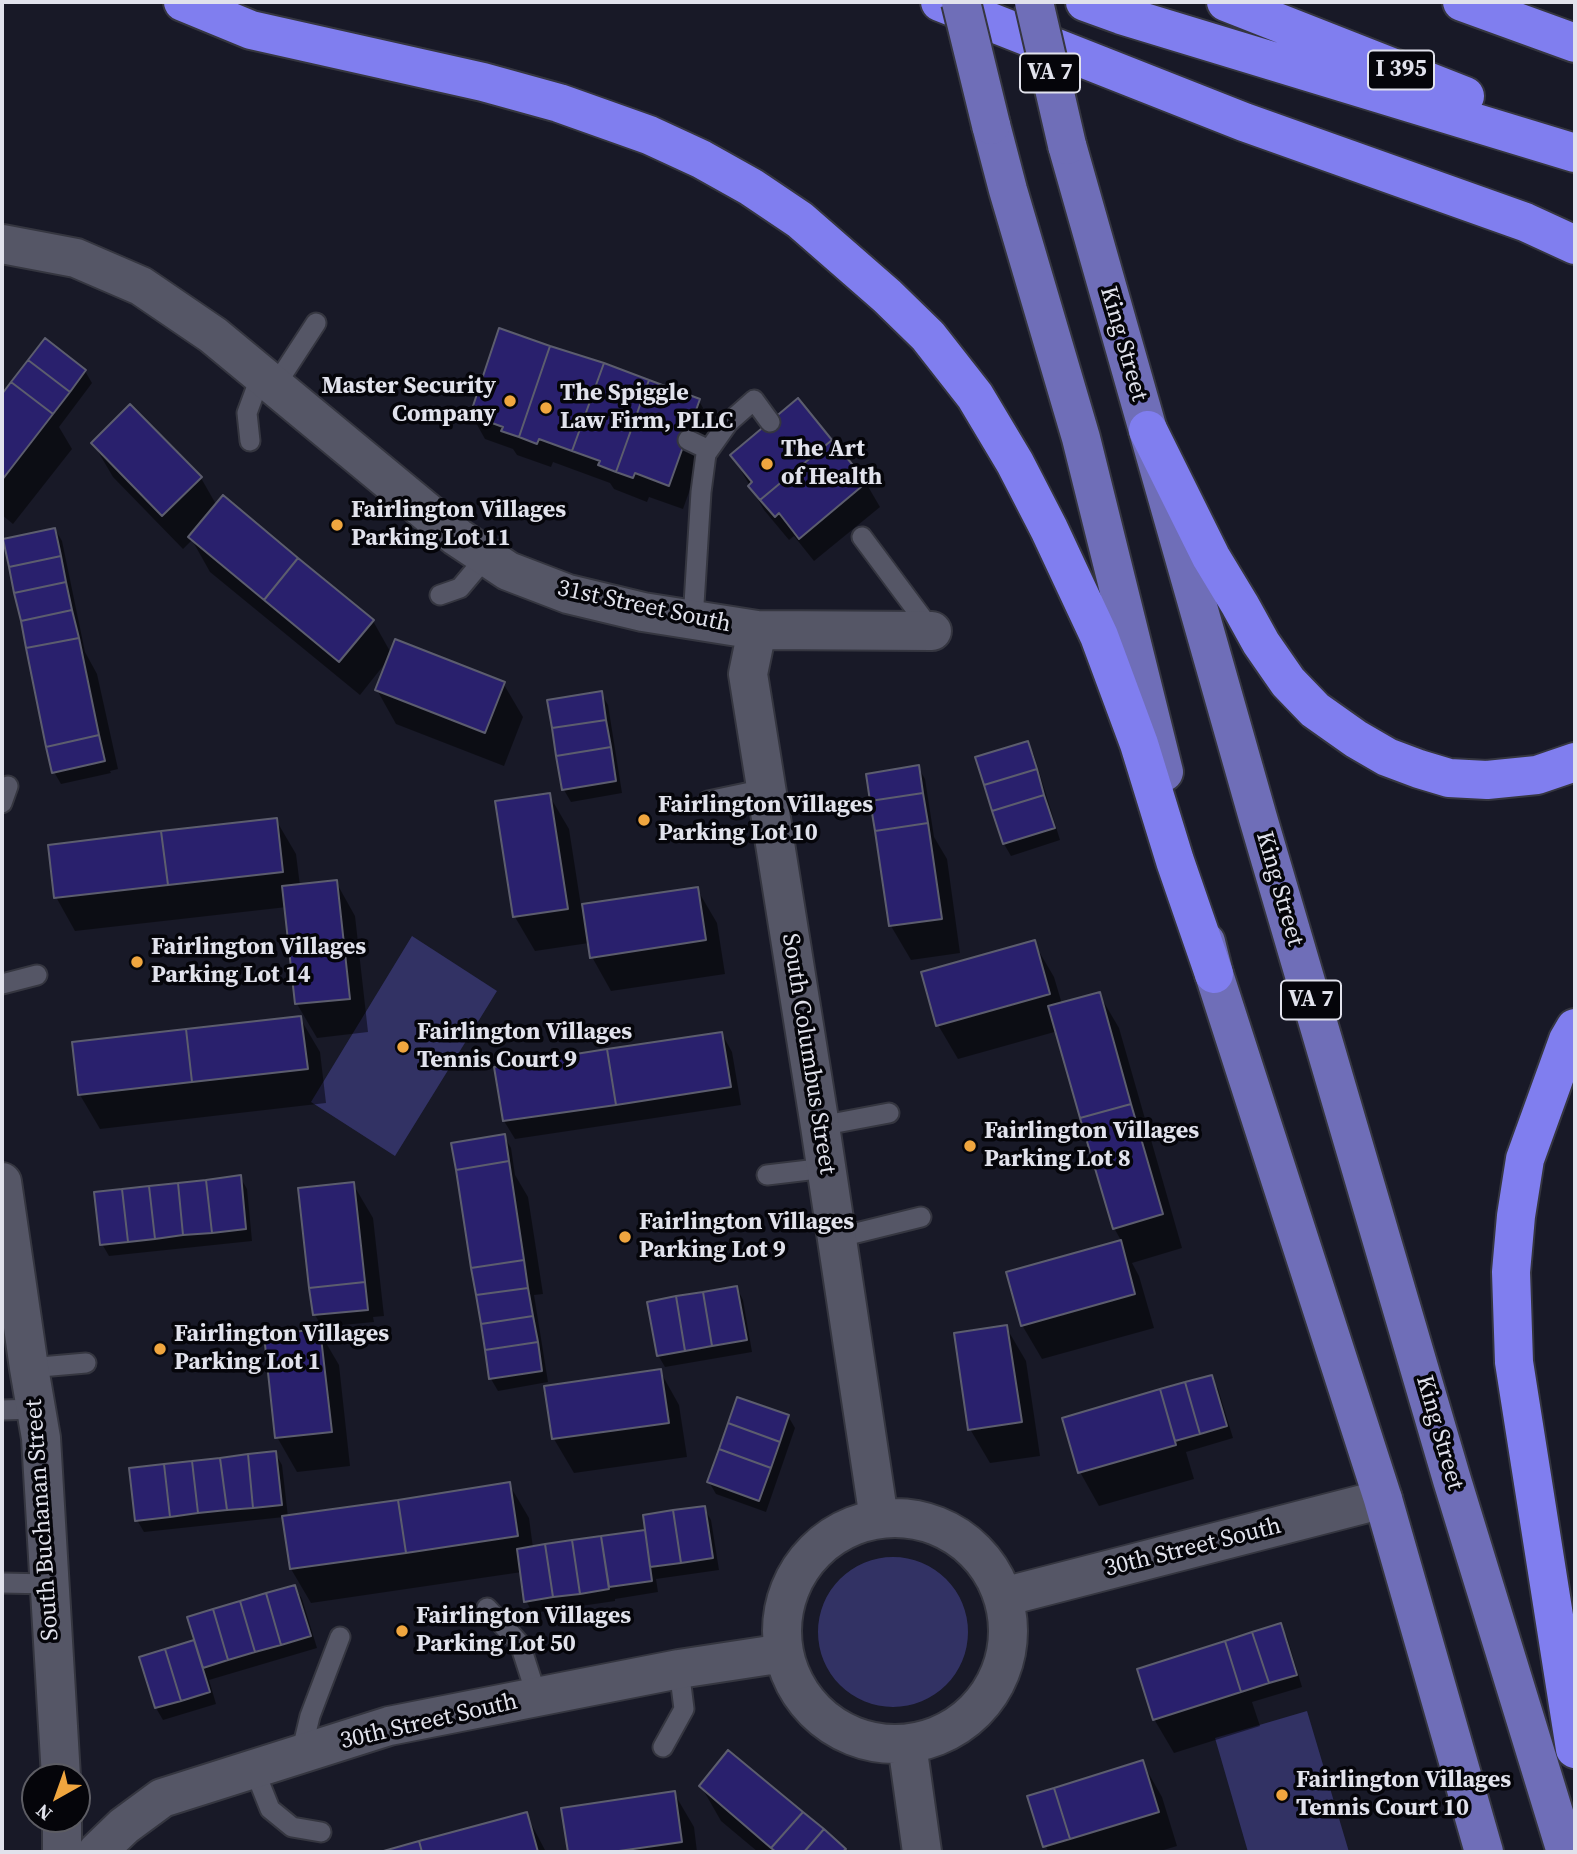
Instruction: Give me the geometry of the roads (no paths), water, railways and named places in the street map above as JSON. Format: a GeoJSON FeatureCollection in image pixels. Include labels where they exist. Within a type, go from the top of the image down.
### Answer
{"type":"FeatureCollection","features":[{"type":"Feature","properties":{"kind":"highway"},"geometry":{"type":"LineString","coordinates":[[183,2],[251,30],[483,82],[559,103],[649,135],[721,170],[800,220],[887,296],[928,336],[975,396],[1015,463],[1049,528],[1099,636],[1135,732],[1214,974]]}},
{"type":"Feature","properties":{"kind":"highway"},"geometry":{"type":"LineString","coordinates":[[940,2],[1244,122],[1525,222],[1575,245]]}},
{"type":"Feature","properties":{"kind":"highway"},"geometry":{"type":"LineString","coordinates":[[1085,2],[1575,153]]}},
{"type":"Feature","properties":{"kind":"highway","name":"I 395"},"geometry":{"type":"LineString","coordinates":[[1226,2],[1575,139]]}},
{"type":"Feature","properties":{"kind":"highway"},"geometry":{"type":"LineString","coordinates":[[1462,2],[1575,43]]}},
{"type":"Feature","properties":{"kind":"highway"},"geometry":{"type":"LineString","coordinates":[[1148,430],[1211,557],[1261,643],[1288,681],[1315,710],[1387,757],[1449,778],[1487,780],[1537,775],[1575,762]]}},
{"type":"Feature","properties":{"kind":"highway"},"geometry":{"type":"LineString","coordinates":[[1575,1028],[1568,1040],[1525,1159],[1511,1272],[1514,1362],[1575,1749]]}},
{"type":"Feature","properties":{"kind":"main road","name":"VA 7"},"geometry":{"type":"LineString","coordinates":[[961,2],[1008,190],[1081,438],[1214,974],[1383,1499],[1484,1852]]}},
{"type":"Feature","properties":{"kind":"main road","name":"King Street"},"geometry":{"type":"LineString","coordinates":[[1034,2],[1067,145],[1266,845],[1440,1440],[1566,1852]]}},
{"type":"Feature","properties":{"kind":"street","name":"31st Street South"},"geometry":{"type":"LineString","coordinates":[[2,244],[76,258],[141,286],[213,335],[447,528],[508,571],[569,594],[643,612],[757,630],[932,631]]}},
{"type":"Feature","properties":{"kind":"street","name":"South Columbus Street"},"geometry":{"type":"LineString","coordinates":[[757,630],[748,674],[879,1519]]}},
{"type":"Feature","properties":{"kind":"street","name":"South Buchanan Street"},"geometry":{"type":"LineString","coordinates":[[2,1182],[29,1368],[20,1410],[41,1438],[60,1763]]}},
{"type":"Feature","properties":{"kind":"street","name":"30th Street South"},"geometry":{"type":"LineString","coordinates":[[1003,1597],[1383,1499]]}},
{"type":"Feature","properties":{"kind":"street"},"geometry":{"type":"LineString","coordinates":[[902,1518],[923,1522],[955,1536],[971,1547],[991,1571],[1003,1597],[1009,1639],[1004,1663],[992,1692],[971,1716],[932,1739],[907,1744],[870,1742],[830,1723],[809,1704],[793,1681],[784,1653],[782,1630],[791,1586],[805,1563],[824,1543],[859,1524],[879,1519],[902,1518]]}},
{"type":"Feature","properties":{"kind":"street","name":"30th Street South"},"geometry":{"type":"LineString","coordinates":[[97,1852],[124,1826],[162,1798],[389,1726],[679,1669],[784,1653]]}},
{"type":"Feature","properties":{"kind":"street"},"geometry":{"type":"LineString","coordinates":[[907,1744],[922,1852]]}},
{"type":"Feature","properties":{"kind":"street"},"geometry":{"type":"LineString","coordinates":[[62,1833],[62,1852]]}},
{"type":"Feature","properties":{"kind":"lane"},"geometry":{"type":"LineString","coordinates":[[250,441],[247,413],[268,381],[316,323]]}},
{"type":"Feature","properties":{"kind":"lane"},"geometry":{"type":"LineString","coordinates":[[693,620],[706,454],[728,423],[754,400],[770,422]]}},
{"type":"Feature","properties":{"kind":"lane"},"geometry":{"type":"LineString","coordinates":[[688,440],[709,450]]}},
{"type":"Feature","properties":{"kind":"lane"},"geometry":{"type":"LineString","coordinates":[[862,537],[932,631]]}},
{"type":"Feature","properties":{"kind":"lane"},"geometry":{"type":"LineString","coordinates":[[440,595],[460,588],[486,558]]}},
{"type":"Feature","properties":{"kind":"lane"},"geometry":{"type":"LineString","coordinates":[[708,801],[765,789]]}},
{"type":"Feature","properties":{"kind":"lane"},"geometry":{"type":"LineString","coordinates":[[2,984],[37,975]]}},
{"type":"Feature","properties":{"kind":"lane"},"geometry":{"type":"LineString","coordinates":[[820,1126],[889,1113]]}},
{"type":"Feature","properties":{"kind":"lane"},"geometry":{"type":"LineString","coordinates":[[767,1175],[826,1168]]}},
{"type":"Feature","properties":{"kind":"lane"},"geometry":{"type":"LineString","coordinates":[[836,1238],[921,1217]]}},
{"type":"Feature","properties":{"kind":"lane"},"geometry":{"type":"LineString","coordinates":[[29,1368],[86,1363]]}},
{"type":"Feature","properties":{"kind":"lane"},"geometry":{"type":"LineString","coordinates":[[2,1583],[49,1584]]}},
{"type":"Feature","properties":{"kind":"lane"},"geometry":{"type":"LineString","coordinates":[[488,1608],[520,1644],[537,1697]]}},
{"type":"Feature","properties":{"kind":"lane"},"geometry":{"type":"LineString","coordinates":[[301,1754],[310,1716],[340,1637]]}},
{"type":"Feature","properties":{"kind":"lane"},"geometry":{"type":"LineString","coordinates":[[663,1747],[684,1710],[679,1669]]}},
{"type":"Feature","properties":{"kind":"lane"},"geometry":{"type":"LineString","coordinates":[[254,1769],[270,1809],[292,1827],[321,1832]]}},
{"type":"Feature","properties":{"kind":"place","name":"Master Security Company"},"geometry":{"type":"Point","coordinates":[510,401]}},
{"type":"Feature","properties":{"kind":"place","name":"The Spiggle Law Firm, PLLC"},"geometry":{"type":"Point","coordinates":[546,408]}},
{"type":"Feature","properties":{"kind":"place","name":"The Art of Health"},"geometry":{"type":"Point","coordinates":[767,464]}},
{"type":"Feature","properties":{"kind":"place","name":"Fairlington Villages Parking Lot 11"},"geometry":{"type":"Point","coordinates":[337,525]}},
{"type":"Feature","properties":{"kind":"place","name":"Fairlington Villages Parking Lot 10"},"geometry":{"type":"Point","coordinates":[644,820]}},
{"type":"Feature","properties":{"kind":"place","name":"Fairlington Villages Parking Lot 14"},"geometry":{"type":"Point","coordinates":[137,962]}},
{"type":"Feature","properties":{"kind":"place","name":"Fairlington Villages Tennis Court 9"},"geometry":{"type":"Point","coordinates":[403,1047]}},
{"type":"Feature","properties":{"kind":"place","name":"Fairlington Villages Parking Lot 8"},"geometry":{"type":"Point","coordinates":[970,1146]}},
{"type":"Feature","properties":{"kind":"place","name":"Fairlington Villages Parking Lot 9"},"geometry":{"type":"Point","coordinates":[625,1237]}},
{"type":"Feature","properties":{"kind":"place","name":"Fairlington Villages Parking Lot 1"},"geometry":{"type":"Point","coordinates":[160,1349]}},
{"type":"Feature","properties":{"kind":"place","name":"Fairlington Villages Parking Lot 50"},"geometry":{"type":"Point","coordinates":[402,1631]}},
{"type":"Feature","properties":{"kind":"place","name":"Fairlington Villages Tennis Court 10"},"geometry":{"type":"Point","coordinates":[1282,1795]}}]}
